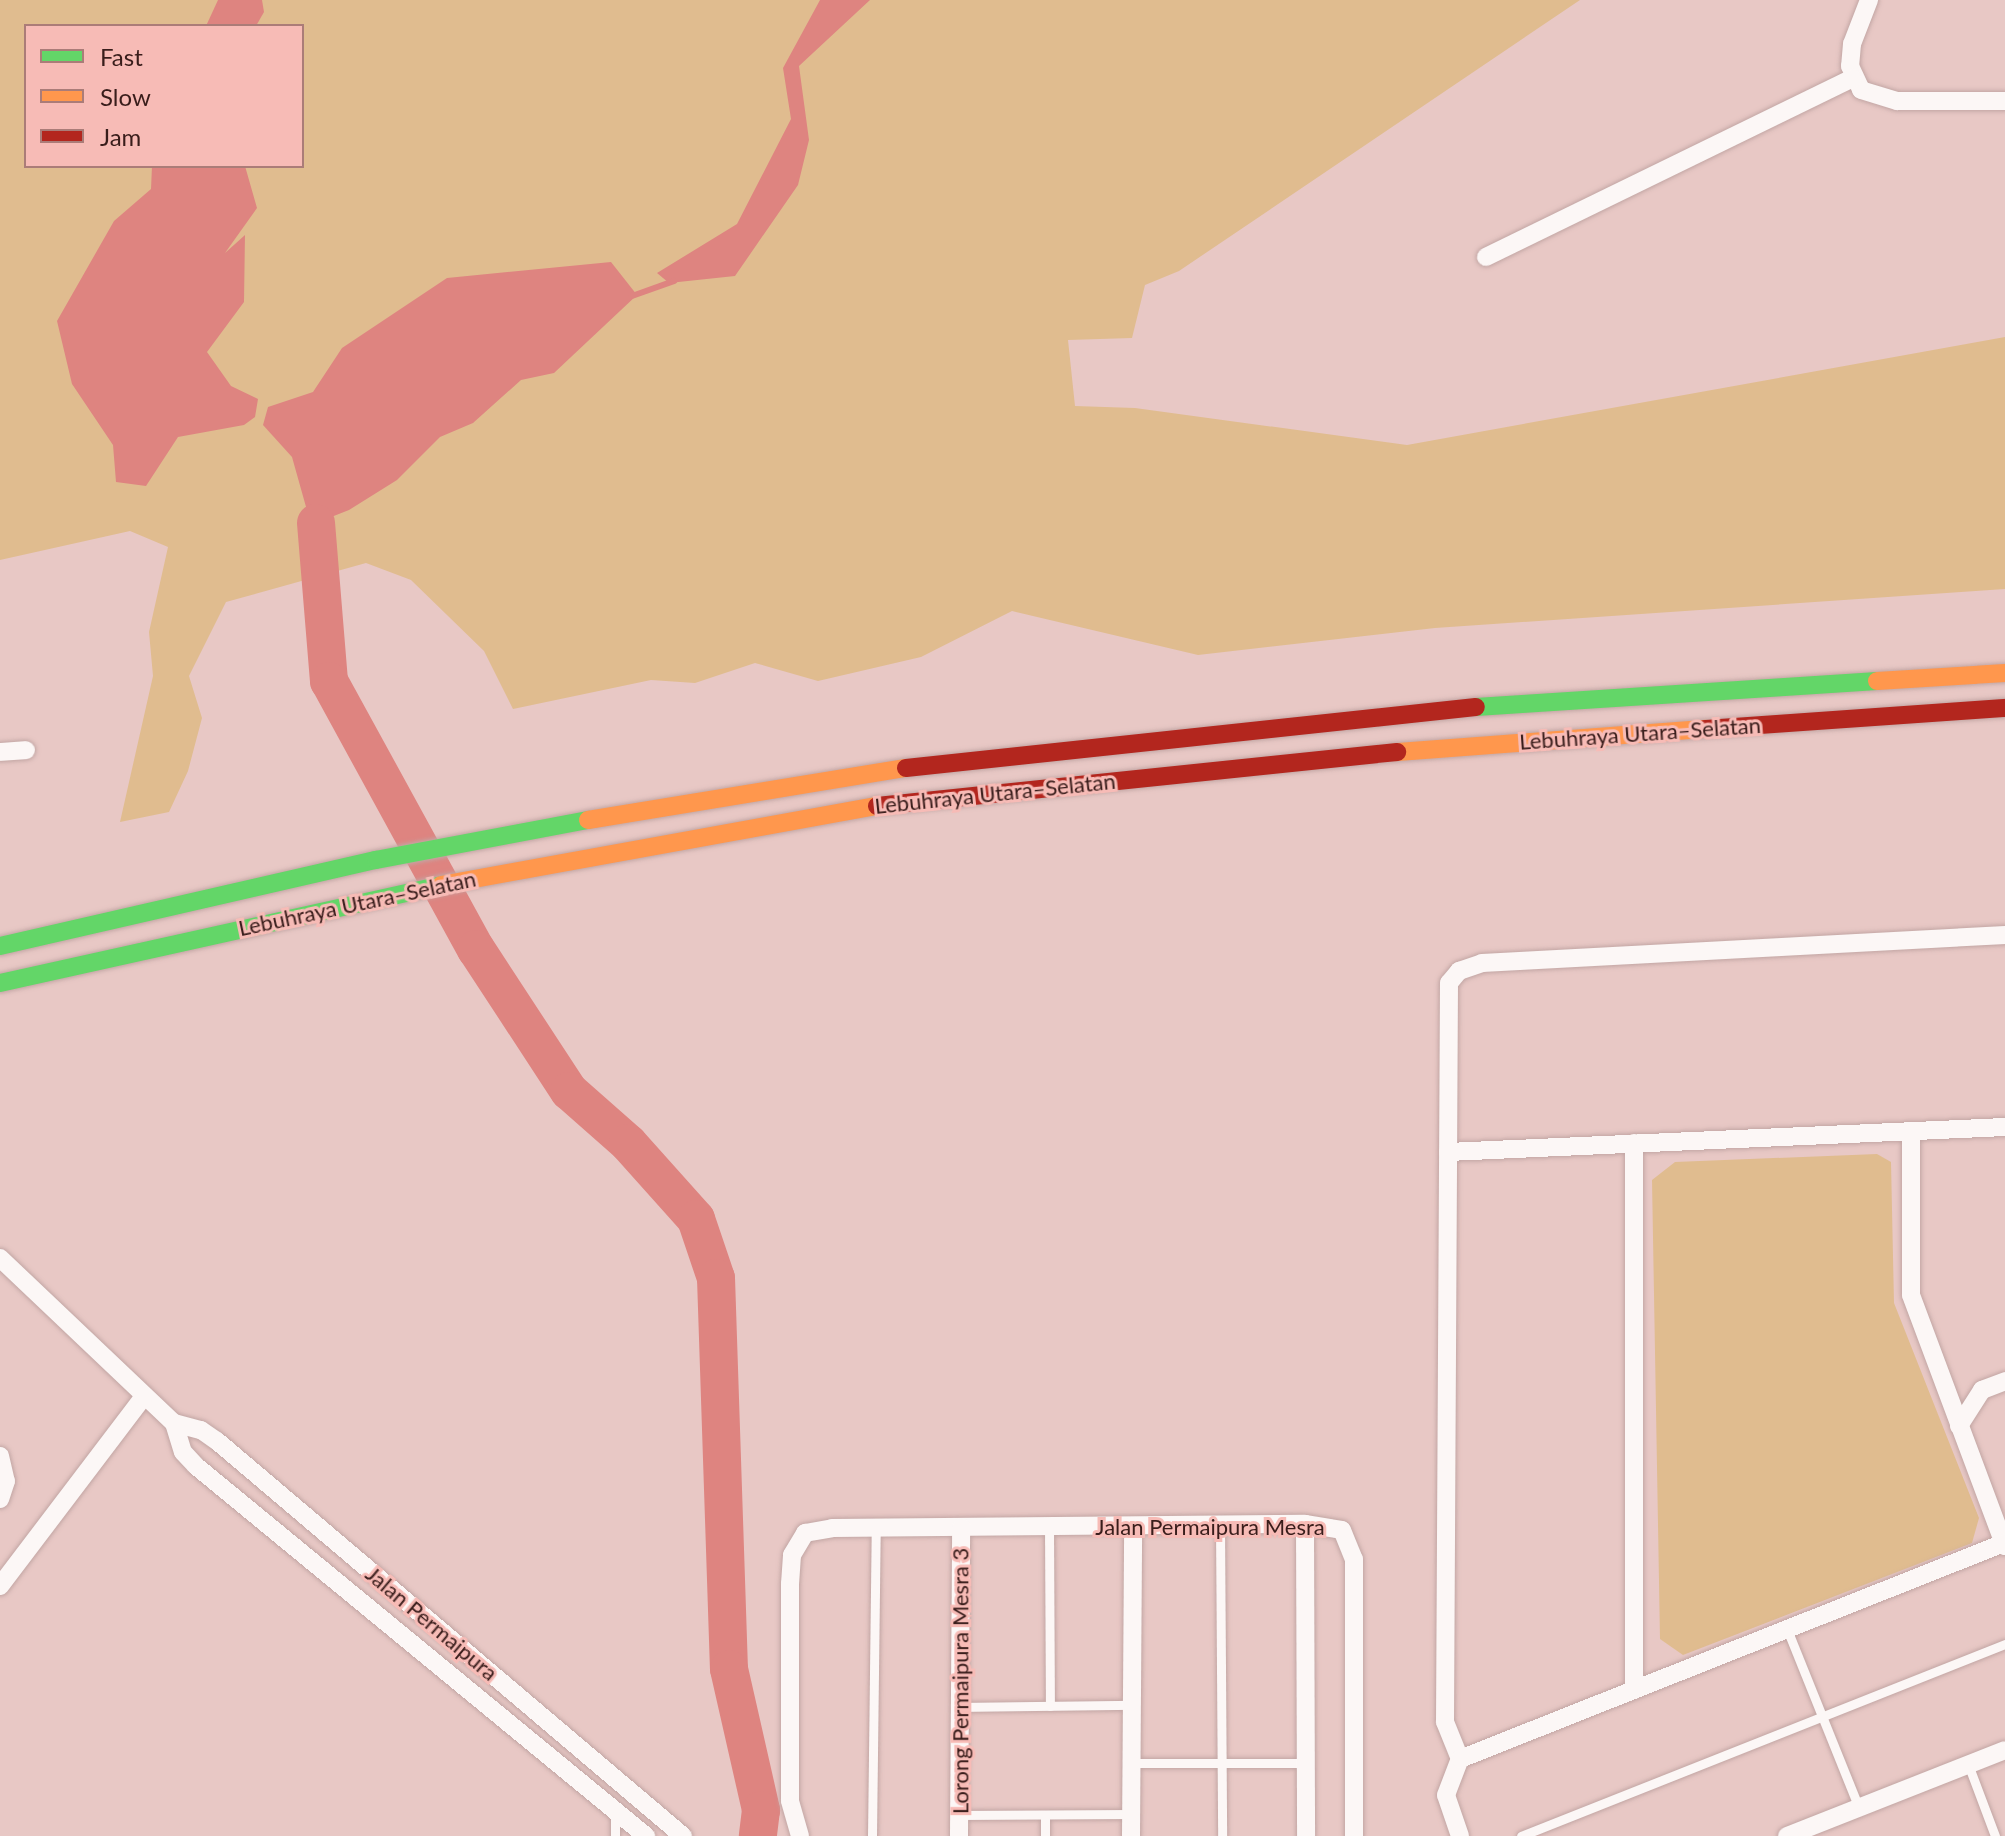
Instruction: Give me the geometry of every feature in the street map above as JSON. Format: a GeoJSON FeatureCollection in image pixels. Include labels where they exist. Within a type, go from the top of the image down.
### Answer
{"type":"FeatureCollection","features":[{"type":"Feature","properties":{"kind":"highway","name":"Lebuhraya Utara–Selatan"},"geometry":{"type":"LineString","coordinates":[[0,946],[376,860],[499,836],[897,769],[1426,710],[2005,673]]}},
{"type":"Feature","properties":{"kind":"highway","name":"Lebuhraya Utara–Selatan"},"geometry":{"type":"LineString","coordinates":[[0,983],[386,894],[902,802],[1444,747],[2005,708]]}},
{"type":"Feature","properties":{"kind":"street"},"geometry":{"type":"LineString","coordinates":[[1869,0],[1852,44],[1853,78],[1875,98],[1897,101],[2005,101]]}},
{"type":"Feature","properties":{"kind":"street"},"geometry":{"type":"LineString","coordinates":[[1486,257],[1853,78]]}},
{"type":"Feature","properties":{"kind":"street"},"geometry":{"type":"LineString","coordinates":[[0,752],[26,750]]}},
{"type":"Feature","properties":{"kind":"street"},"geometry":{"type":"LineString","coordinates":[[1460,1836],[1446,1795],[1460,1759],[1445,1722],[1449,983],[1459,971],[1482,963],[2005,935]]}},
{"type":"Feature","properties":{"kind":"street"},"geometry":{"type":"LineString","coordinates":[[1448,1152],[2005,1127]]}},
{"type":"Feature","properties":{"kind":"street"},"geometry":{"type":"LineString","coordinates":[[1460,1759],[2004,1544],[1911,1295],[1911,1131]]}},
{"type":"Feature","properties":{"kind":"street"},"geometry":{"type":"LineString","coordinates":[[1634,1143],[1634,1690]]}},
{"type":"Feature","properties":{"kind":"street","name":"Jalan Permaipura"},"geometry":{"type":"LineString","coordinates":[[0,1258],[174,1423],[201,1430],[217,1441],[683,1836]]}},
{"type":"Feature","properties":{"kind":"street"},"geometry":{"type":"LineString","coordinates":[[1959,1426],[1982,1390],[2005,1381]]}},
{"type":"Feature","properties":{"kind":"street"},"geometry":{"type":"LineString","coordinates":[[0,1586],[144,1396]]}},
{"type":"Feature","properties":{"kind":"street","name":"Jalan Permaipura"},"geometry":{"type":"LineString","coordinates":[[174,1423],[183,1452],[196,1466],[646,1836]]}},
{"type":"Feature","properties":{"kind":"street"},"geometry":{"type":"LineString","coordinates":[[0,1456],[6,1481],[0,1499]]}},
{"type":"Feature","properties":{"kind":"street"},"geometry":{"type":"LineString","coordinates":[[1305,1524],[1306,1836]]}},
{"type":"Feature","properties":{"kind":"street","name":"Jalan Permaipura Mesra"},"geometry":{"type":"LineString","coordinates":[[800,1836],[790,1800],[792,1555],[796,1541],[816,1529],[1305,1524],[1342,1530],[1354,1559],[1354,1836]]}},
{"type":"Feature","properties":{"kind":"street"},"geometry":{"type":"LineString","coordinates":[[1131,1836],[1133,1526]]}},
{"type":"Feature","properties":{"kind":"street","name":"Lorong Permaipura Mesra 3"},"geometry":{"type":"LineString","coordinates":[[959,1836],[961,1527]]}},
{"type":"Feature","properties":{"kind":"street"},"geometry":{"type":"LineString","coordinates":[[1787,1836],[2005,1750]]}},
{"type":"Feature","properties":{"kind":"lane"},"geometry":{"type":"LineString","coordinates":[[1220,1525],[1222,1836]]}},
{"type":"Feature","properties":{"kind":"lane"},"geometry":{"type":"LineString","coordinates":[[1049,1526],[1050,1706]]}},
{"type":"Feature","properties":{"kind":"lane"},"geometry":{"type":"LineString","coordinates":[[872,1836],[876,1527]]}},
{"type":"Feature","properties":{"kind":"lane"},"geometry":{"type":"LineString","coordinates":[[1787,1629],[1859,1808]]}},
{"type":"Feature","properties":{"kind":"lane"},"geometry":{"type":"LineString","coordinates":[[1521,1836],[2005,1644]]}},
{"type":"Feature","properties":{"kind":"lane"},"geometry":{"type":"LineString","coordinates":[[960,1707],[1132,1705]]}},
{"type":"Feature","properties":{"kind":"lane"},"geometry":{"type":"LineString","coordinates":[[1131,1763],[1306,1763]]}},
{"type":"Feature","properties":{"kind":"lane"},"geometry":{"type":"LineString","coordinates":[[1968,1764],[1995,1836]]}},
{"type":"Feature","properties":{"kind":"lane"},"geometry":{"type":"LineString","coordinates":[[615,1810],[615,1836]]}},
{"type":"Feature","properties":{"kind":"lane"},"geometry":{"type":"LineString","coordinates":[[959,1815],[1131,1814]]}},
{"type":"Feature","properties":{"kind":"lane"},"geometry":{"type":"LineString","coordinates":[[1045,1815],[1045,1836]]}},
{"type":"Feature","properties":{"kind":"shaded area"},"geometry":{"type":"Polygon","coordinates":[[[0,0],[1580,0],[1179,271],[1145,285],[1132,338],[1068,340],[1075,406],[1135,408],[1407,445],[2005,337],[2005,589],[1435,628],[1198,655],[1012,611],[921,657],[818,681],[755,663],[695,683],[651,680],[513,709],[484,651],[411,580],[366,563],[226,602],[189,676],[202,718],[188,771],[169,812],[120,822],[153,676],[149,632],[168,547],[130,531],[0,560],[0,0]]]}},
{"type":"Feature","properties":{"kind":"shaded area"},"geometry":{"type":"Polygon","coordinates":[[[218,0],[262,0],[264,12],[257,24],[207,24],[218,0]]]}},
{"type":"Feature","properties":{"kind":"shaded area"},"geometry":{"type":"Polygon","coordinates":[[[820,0],[870,0],[799,66],[809,140],[798,185],[735,276],[669,283],[657,273],[737,224],[791,119],[783,68],[820,0]]]}},
{"type":"Feature","properties":{"kind":"shaded area"},"geometry":{"type":"Polygon","coordinates":[[[152,168],[246,168],[257,208],[225,253],[245,235],[244,302],[207,352],[231,386],[258,399],[255,417],[244,425],[178,437],[146,486],[116,482],[113,445],[72,384],[57,321],[114,221],[151,189],[152,168]]]}},
{"type":"Feature","properties":{"kind":"shaded area"},"geometry":{"type":"Polygon","coordinates":[[[611,262],[637,295],[554,373],[521,380],[473,423],[440,437],[397,480],[349,510],[316,523],[308,514],[292,457],[263,425],[268,407],[313,392],[342,348],[447,278],[611,262]]]}},
{"type":"Feature","properties":{"kind":"shaded area"},"geometry":{"type":"Polygon","coordinates":[[[1877,1154],[1891,1162],[1894,1303],[1979,1518],[1972,1543],[1683,1655],[1660,1639],[1652,1180],[1675,1162],[1877,1154]]]}},
{"type":"Feature","properties":{"kind":"waterway"},"geometry":{"type":"LineString","coordinates":[[632,296],[674,281]]}},
{"type":"Feature","properties":{"kind":"waterway"},"geometry":{"type":"LineString","coordinates":[[316,523],[329,681],[476,949],[569,1091],[628,1143],[696,1219],[716,1278],[729,1669],[761,1810],[758,1836]]}},
{"type":"Feature","properties":{"kind":"traffic: fast"},"geometry":{"type":"LineString","coordinates":[[1476,707],[1877,681]]}},
{"type":"Feature","properties":{"kind":"traffic: fast"},"geometry":{"type":"LineString","coordinates":[[0,946],[376,860],[588,820]]}},
{"type":"Feature","properties":{"kind":"traffic: fast"},"geometry":{"type":"LineString","coordinates":[[0,983],[441,885]]}},
{"type":"Feature","properties":{"kind":"traffic: slow"},"geometry":{"type":"LineString","coordinates":[[1877,681],[2005,673]]}},
{"type":"Feature","properties":{"kind":"traffic: slow"},"geometry":{"type":"LineString","coordinates":[[1397,752],[1704,729]]}},
{"type":"Feature","properties":{"kind":"traffic: slow"},"geometry":{"type":"LineString","coordinates":[[588,820],[906,768]]}},
{"type":"Feature","properties":{"kind":"traffic: slow"},"geometry":{"type":"LineString","coordinates":[[441,885],[877,806]]}},
{"type":"Feature","properties":{"kind":"traffic: jam"},"geometry":{"type":"LineString","coordinates":[[906,768],[1476,707]]}},
{"type":"Feature","properties":{"kind":"traffic: jam"},"geometry":{"type":"LineString","coordinates":[[1704,729],[2005,708]]}},
{"type":"Feature","properties":{"kind":"traffic: jam"},"geometry":{"type":"LineString","coordinates":[[877,806],[1397,752]]}}]}
